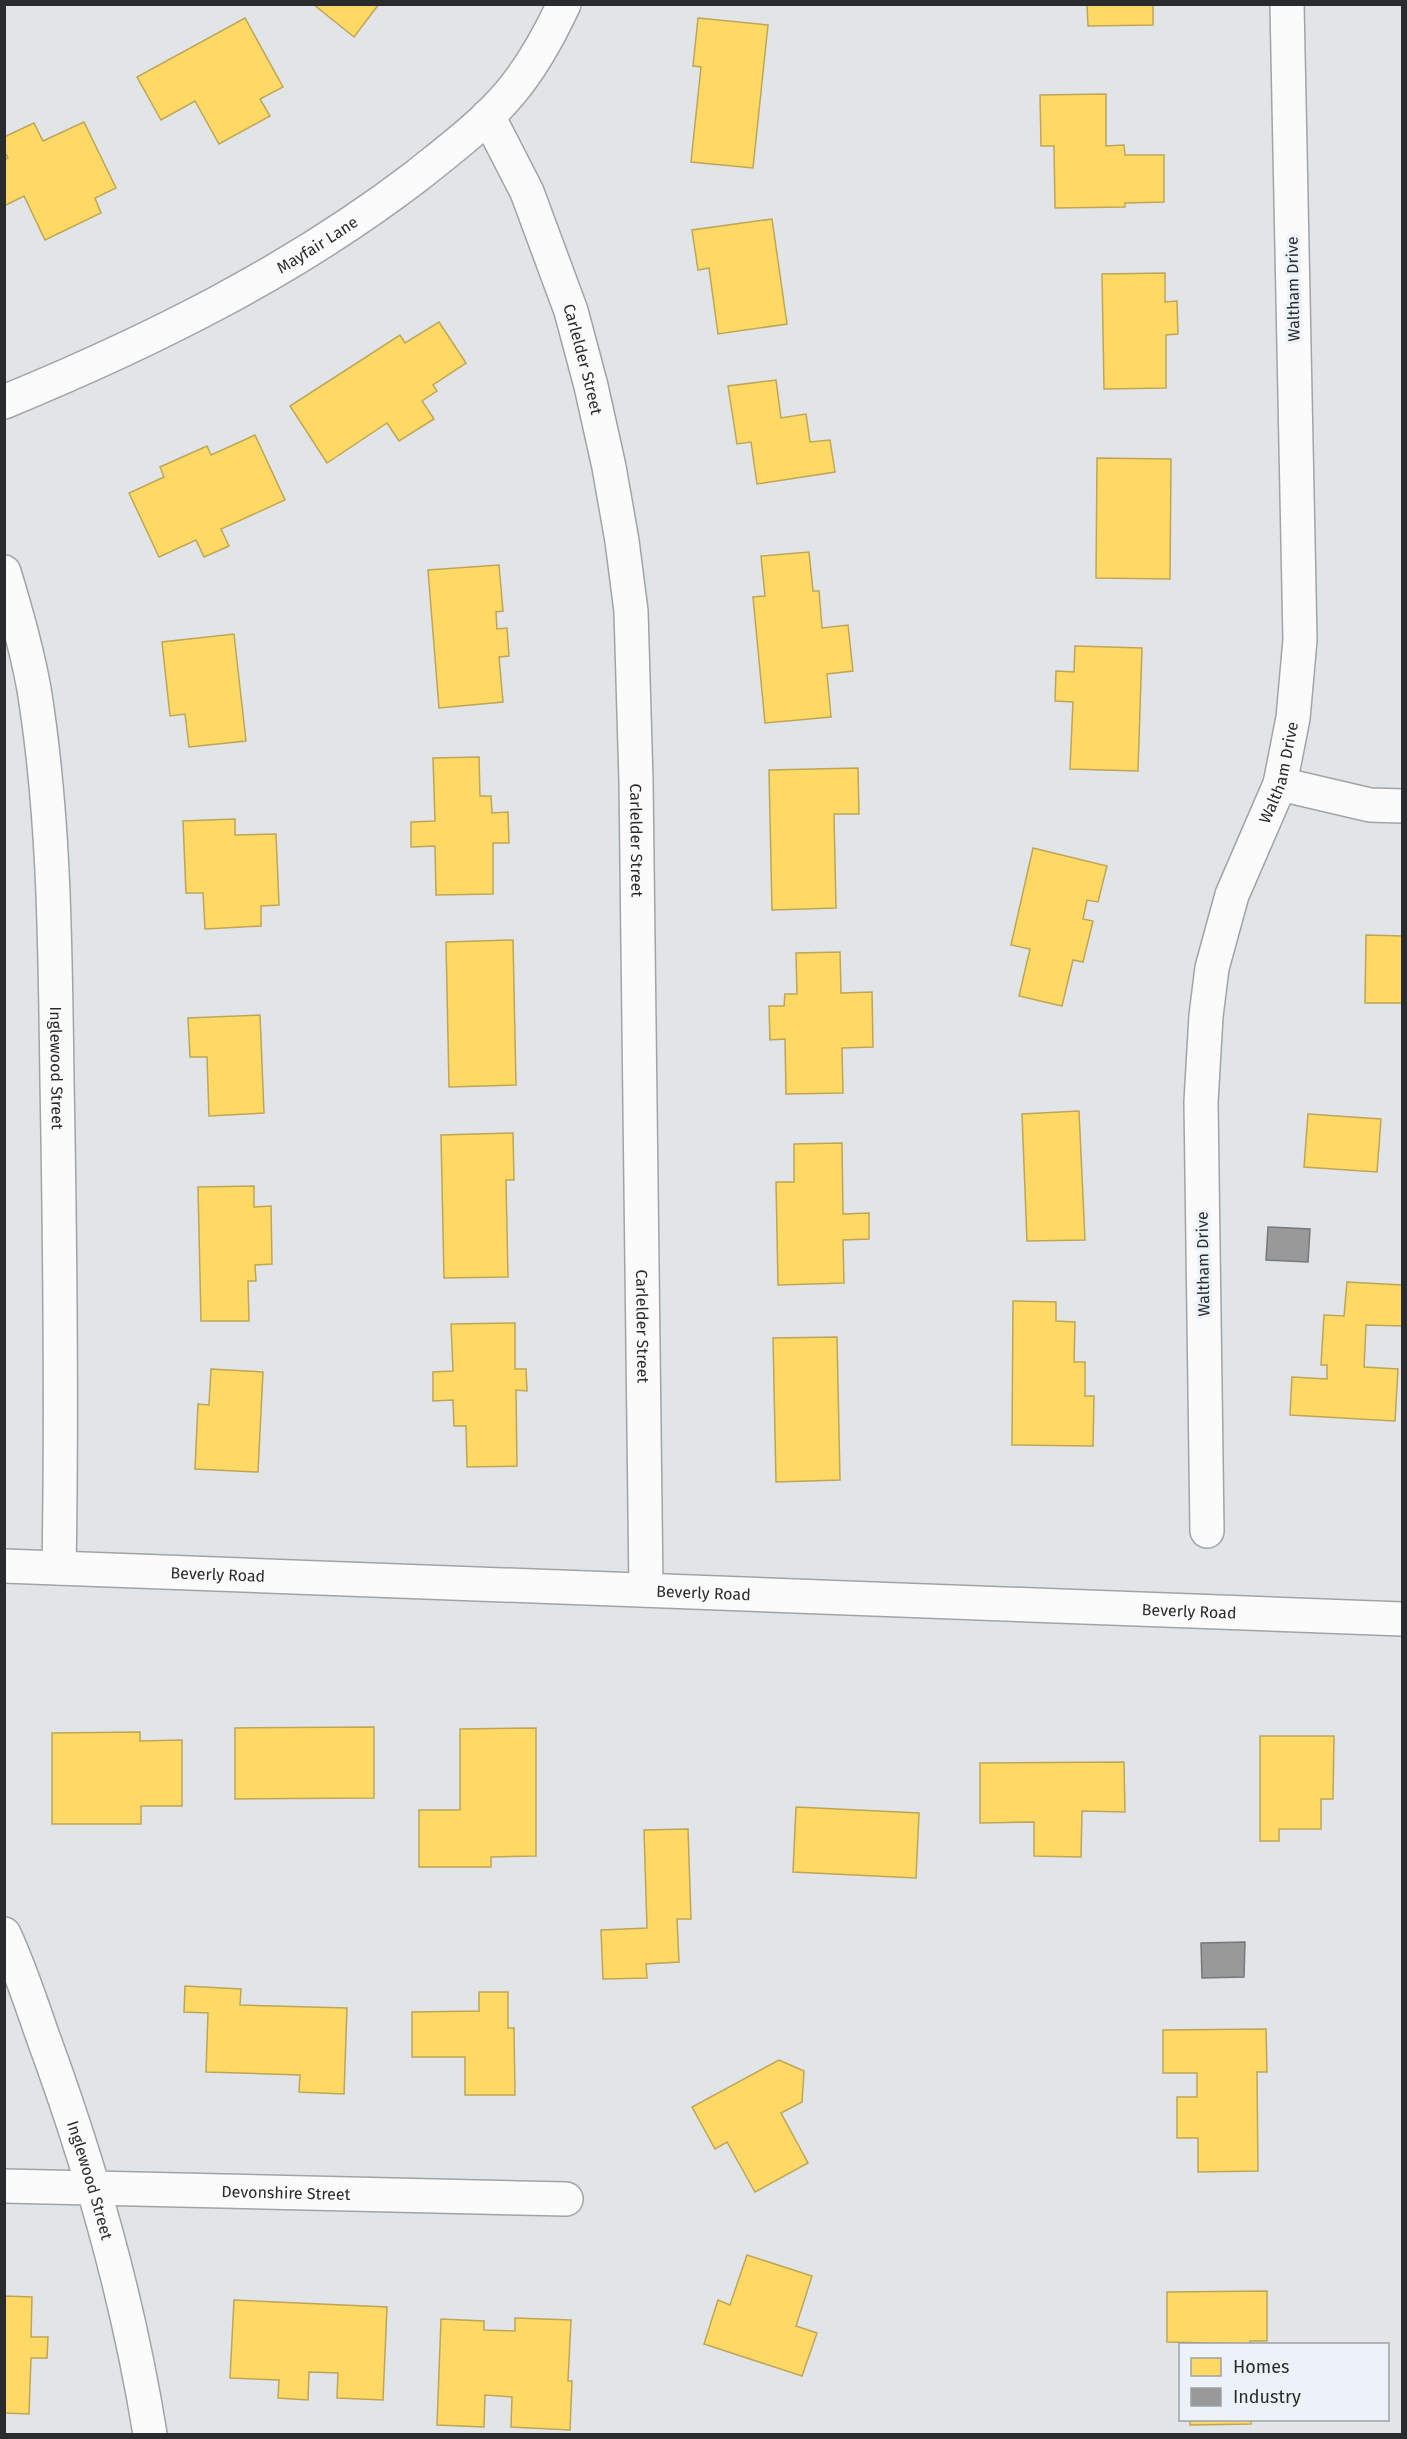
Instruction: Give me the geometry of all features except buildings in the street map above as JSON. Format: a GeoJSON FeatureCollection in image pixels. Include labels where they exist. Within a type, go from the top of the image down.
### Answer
{"type":"FeatureCollection","features":[{"type":"Feature","properties":{"kind":"street","name":"Mayfair Lane"},"geometry":{"type":"LineString","coordinates":[[4,402],[168,330],[252,284],[390,196],[446,153],[509,95],[529,69],[564,4]]}},
{"type":"Feature","properties":{"kind":"street","name":"Waltham Drive"},"geometry":{"type":"LineString","coordinates":[[1207,1531],[1201,1113],[1206,1016],[1212,968],[1232,895],[1280,784],[1293,718],[1300,640],[1287,4]]}},
{"type":"Feature","properties":{"kind":"street","name":"Carlelder Street"},"geometry":{"type":"LineString","coordinates":[[488,116],[527,192],[571,311],[609,467],[631,611],[636,781],[646,1590]]}},
{"type":"Feature","properties":{"kind":"street","name":"Inglewood Street"},"geometry":{"type":"LineString","coordinates":[[4,572],[22,634],[33,688],[45,776],[52,855],[61,1300],[59,1568]]}},
{"type":"Feature","properties":{"kind":"street"},"geometry":{"type":"LineString","coordinates":[[1280,784],[1370,805],[1402,807]]}},
{"type":"Feature","properties":{"kind":"street","name":"Beverly Road"},"geometry":{"type":"LineString","coordinates":[[4,1566],[1402,1619]]}},
{"type":"Feature","properties":{"kind":"street","name":"Inglewood Street"},"geometry":{"type":"LineString","coordinates":[[4,1935],[70,2109],[95,2189],[121,2287],[141,2379],[150,2434]]}},
{"type":"Feature","properties":{"kind":"street","name":"Devonshire Street"},"geometry":{"type":"LineString","coordinates":[[4,2186],[566,2199]]}}]}
